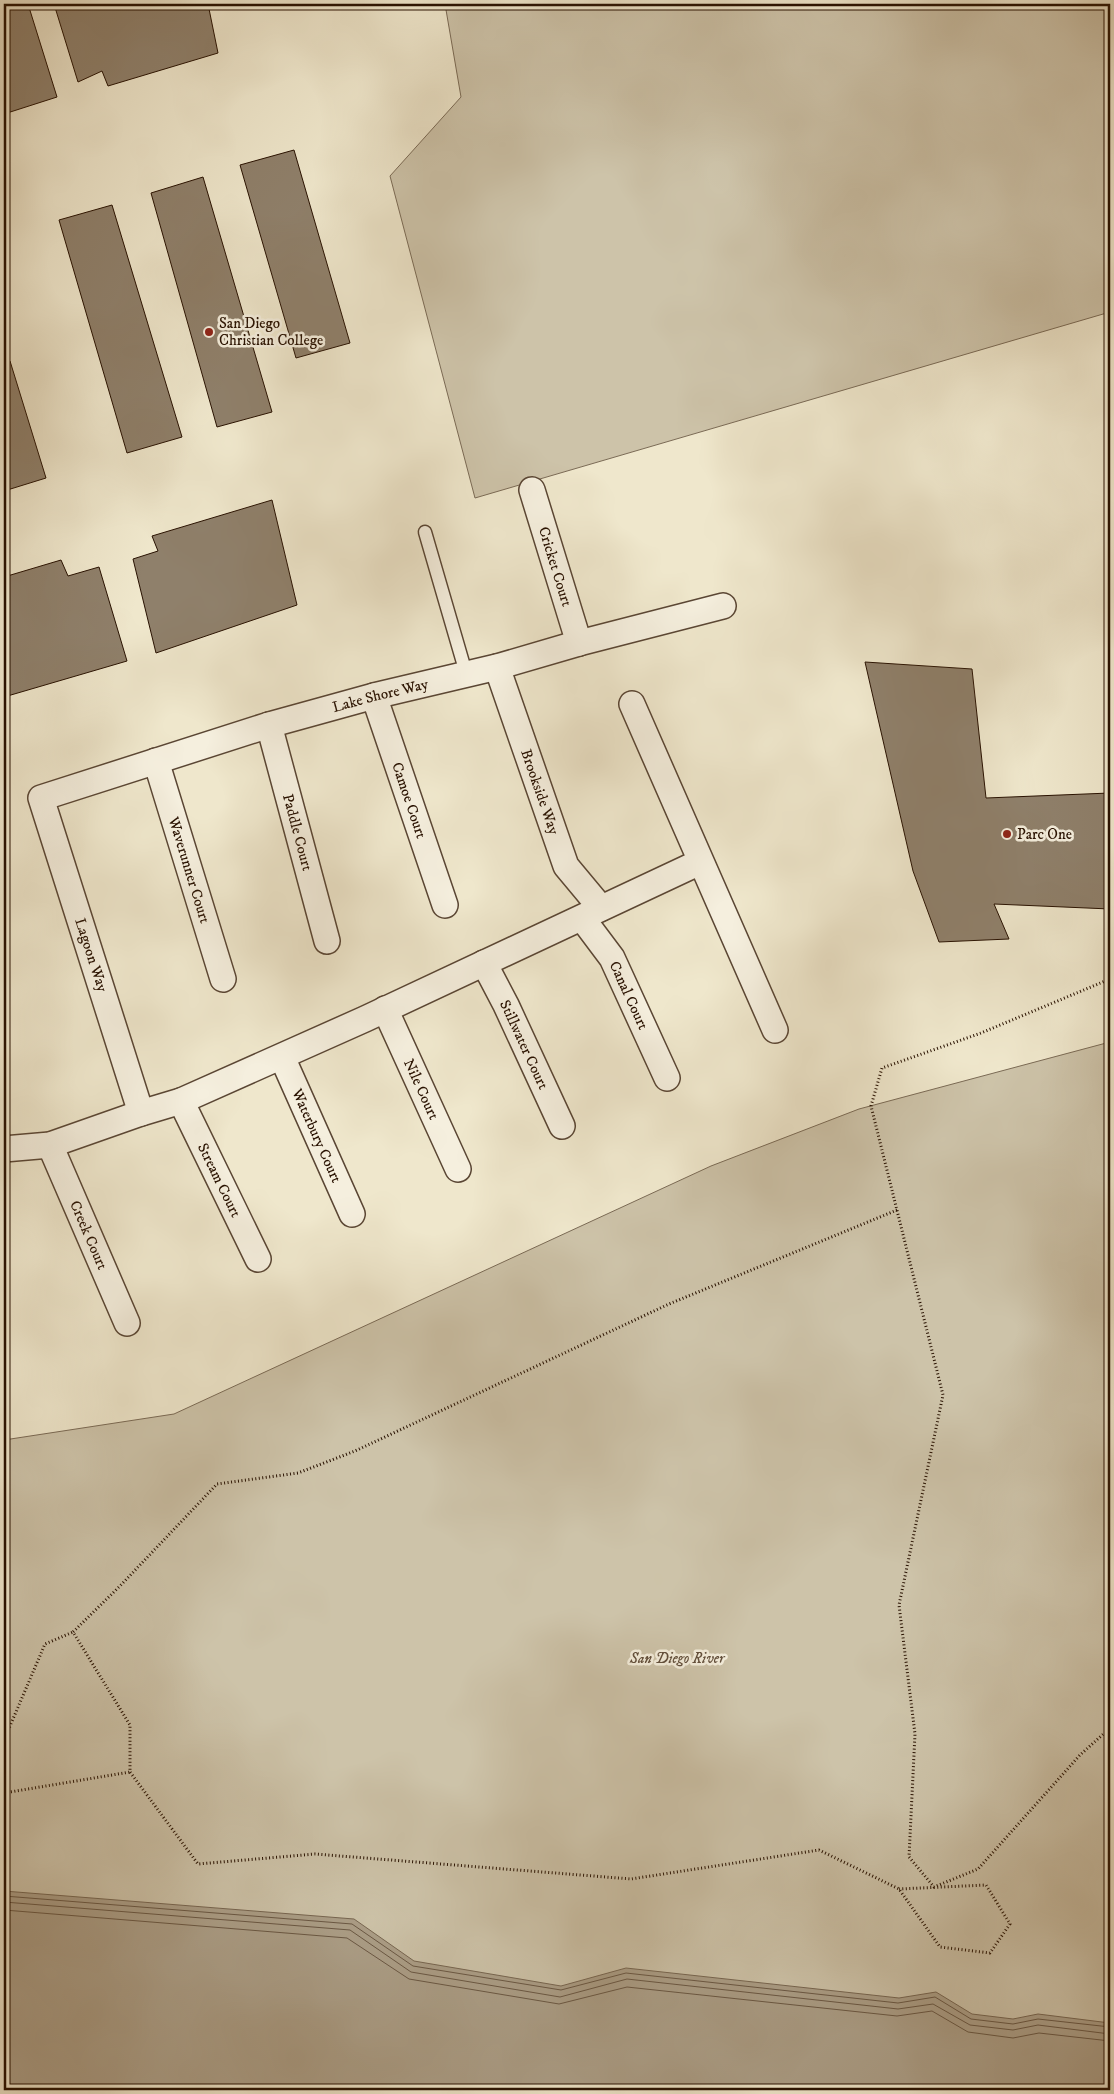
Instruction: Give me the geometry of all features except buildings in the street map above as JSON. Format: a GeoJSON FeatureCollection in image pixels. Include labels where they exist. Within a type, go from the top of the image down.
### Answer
{"type":"FeatureCollection","features":[{"type":"Feature","properties":{"kind":"street","name":"Cricket Court"},"geometry":{"type":"LineString","coordinates":[[532,490],[579,643]]}},
{"type":"Feature","properties":{"kind":"street","name":"Lake Shore Way"},"geometry":{"type":"LineString","coordinates":[[41,798],[269,725],[374,696],[497,667],[579,643],[723,606]]}},
{"type":"Feature","properties":{"kind":"street","name":"Brookside Way"},"geometry":{"type":"LineString","coordinates":[[497,667],[566,866],[592,913]]}},
{"type":"Feature","properties":{"kind":"street","name":"Camoe Court"},"geometry":{"type":"LineString","coordinates":[[374,696],[446,905]]}},
{"type":"Feature","properties":{"kind":"street"},"geometry":{"type":"LineString","coordinates":[[632,704],[775,1030]]}},
{"type":"Feature","properties":{"kind":"street","name":"Paddle Court"},"geometry":{"type":"LineString","coordinates":[[269,725],[327,941]]}},
{"type":"Feature","properties":{"kind":"street","name":"Waverunner Court"},"geometry":{"type":"LineString","coordinates":[[156,760],[223,978]]}},
{"type":"Feature","properties":{"kind":"street","name":"Lagoon Way"},"geometry":{"type":"LineString","coordinates":[[41,798],[141,1113]]}},
{"type":"Feature","properties":{"kind":"street"},"geometry":{"type":"LineString","coordinates":[[4,1149],[50,1145],[181,1101],[282,1057],[700,862]]}},
{"type":"Feature","properties":{"kind":"street","name":"Canal Court"},"geometry":{"type":"LineString","coordinates":[[592,913],[668,1078]]}},
{"type":"Feature","properties":{"kind":"street","name":"Stillwater Court"},"geometry":{"type":"LineString","coordinates":[[484,963],[506,1005],[562,1126]]}},
{"type":"Feature","properties":{"kind":"street","name":"Nile Court"},"geometry":{"type":"LineString","coordinates":[[385,1009],[458,1169]]}},
{"type":"Feature","properties":{"kind":"street","name":"Waterbury Court"},"geometry":{"type":"LineString","coordinates":[[282,1057],[352,1214]]}},
{"type":"Feature","properties":{"kind":"street","name":"Stream Court"},"geometry":{"type":"LineString","coordinates":[[181,1101],[258,1259]]}},
{"type":"Feature","properties":{"kind":"street","name":"Creek Court"},"geometry":{"type":"LineString","coordinates":[[50,1145],[127,1323]]}},
{"type":"Feature","properties":{"kind":"lane"},"geometry":{"type":"LineString","coordinates":[[425,532],[466,673]]}},
{"type":"Feature","properties":{"kind":"path"},"geometry":{"type":"LineString","coordinates":[[934,1887],[909,1857],[915,1734],[899,1605],[943,1395],[871,1106],[882,1068],[981,1033],[1110,979]]}},
{"type":"Feature","properties":{"kind":"path"},"geometry":{"type":"LineString","coordinates":[[4,1736],[7,1733],[45,1644],[73,1632],[120,1586],[217,1484],[298,1473],[355,1451],[669,1304],[897,1210]]}},
{"type":"Feature","properties":{"kind":"path"},"geometry":{"type":"LineString","coordinates":[[73,1632],[130,1725],[130,1772],[198,1864],[315,1854],[631,1880],[819,1850],[898,1889],[940,1947],[990,1953],[1010,1924],[986,1885],[898,1889]]}},
{"type":"Feature","properties":{"kind":"path"},"geometry":{"type":"LineString","coordinates":[[934,1887],[978,1870],[1080,1755],[1110,1728]]}},
{"type":"Feature","properties":{"kind":"path"},"geometry":{"type":"LineString","coordinates":[[4,1793],[130,1772]]}},
{"type":"Feature","properties":{"kind":"green space"},"geometry":{"type":"Polygon","coordinates":[[[445,4],[1110,4],[1110,312],[475,498],[390,176],[461,97],[445,4]]]}},
{"type":"Feature","properties":{"kind":"green space","name":"San Diego River"},"geometry":{"type":"Polygon","coordinates":[[[1110,1042],[1110,2090],[4,2090],[4,1440],[174,1414],[711,1166],[859,1109],[1110,1042]]]}},
{"type":"Feature","properties":{"kind":"water"},"geometry":{"type":"Polygon","coordinates":[[[4,1891],[354,1919],[414,1961],[561,1986],[626,1968],[899,1998],[936,1992],[972,2014],[1013,2019],[1038,2014],[1110,2023],[1110,2090],[4,2090],[4,1891]]]}},
{"type":"Feature","properties":{"kind":"place","name":"San Diego Christian College"},"geometry":{"type":"Point","coordinates":[209,332]}},
{"type":"Feature","properties":{"kind":"place","name":"Parc One"},"geometry":{"type":"Point","coordinates":[1007,834]}}]}
